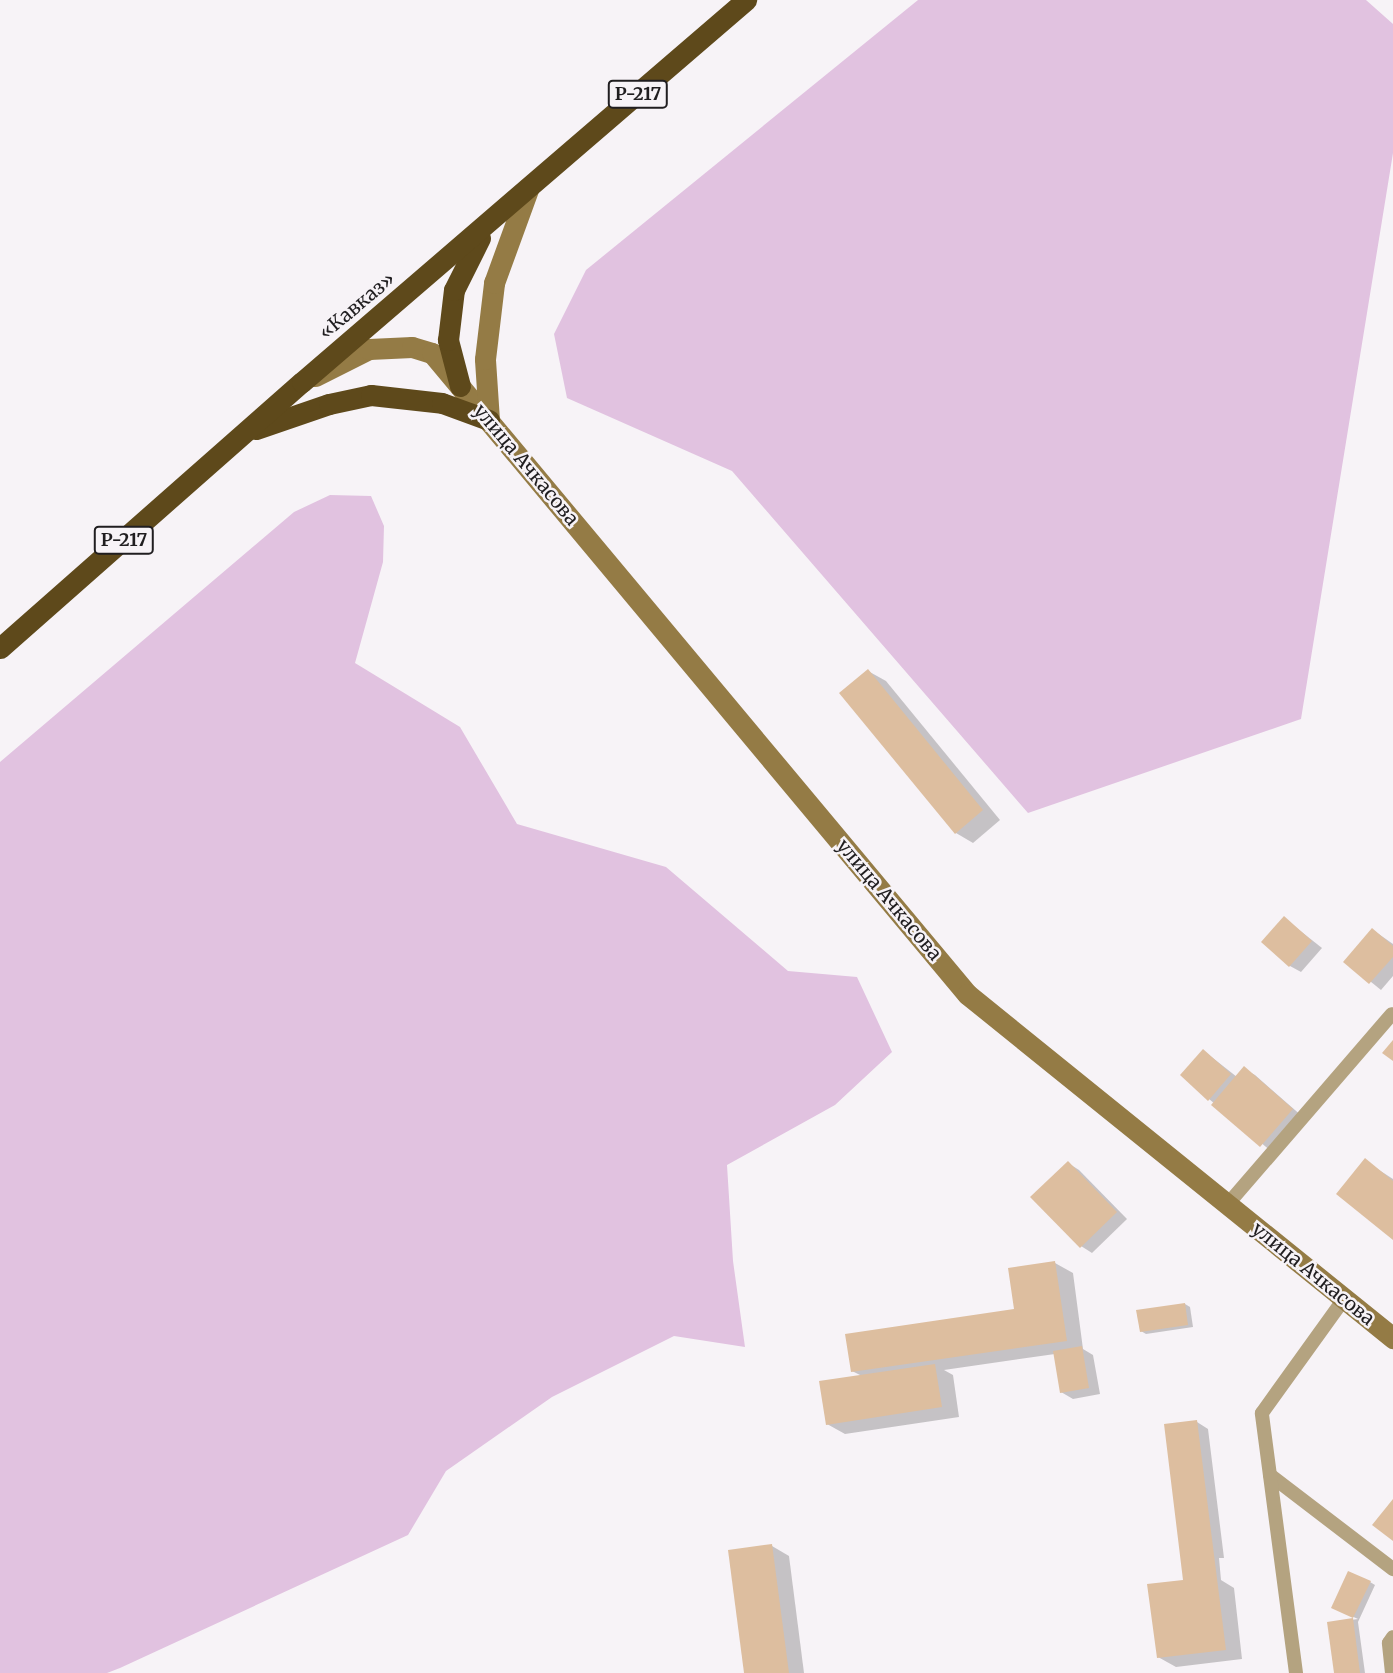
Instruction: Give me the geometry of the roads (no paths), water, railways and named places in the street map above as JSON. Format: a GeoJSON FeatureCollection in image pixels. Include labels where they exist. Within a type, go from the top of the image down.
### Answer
{"type":"FeatureCollection","features":[{"type":"Feature","properties":{"kind":"highway","name":"«Кавказ»"},"geometry":{"type":"LineString","coordinates":[[0,648],[303,382],[746,0]]}},
{"type":"Feature","properties":{"kind":"highway"},"geometry":{"type":"LineString","coordinates":[[460,386],[448,340],[454,290],[470,254],[491,221]]}},
{"type":"Feature","properties":{"kind":"highway"},"geometry":{"type":"LineString","coordinates":[[247,432],[329,404],[372,395],[442,402],[489,420]]}},
{"type":"Feature","properties":{"kind":"main road"},"geometry":{"type":"LineString","coordinates":[[489,420],[485,359],[494,283],[529,187]]}},
{"type":"Feature","properties":{"kind":"main road","name":"улица Ачкасова"},"geometry":{"type":"LineString","coordinates":[[303,382],[369,349],[412,347],[432,353],[968,994],[1393,1338]]}},
{"type":"Feature","properties":{"kind":"lane"},"geometry":{"type":"LineString","coordinates":[[1227,1205],[1392,1014]]}},
{"type":"Feature","properties":{"kind":"lane"},"geometry":{"type":"LineString","coordinates":[[1296,1673],[1262,1413],[1344,1299]]}},
{"type":"Feature","properties":{"kind":"lane"},"geometry":{"type":"LineString","coordinates":[[1270,1475],[1393,1569]]}},
{"type":"Feature","properties":{"kind":"lane"},"geometry":{"type":"LineString","coordinates":[[1392,1673],[1389,1643],[1393,1637]]}}]}
